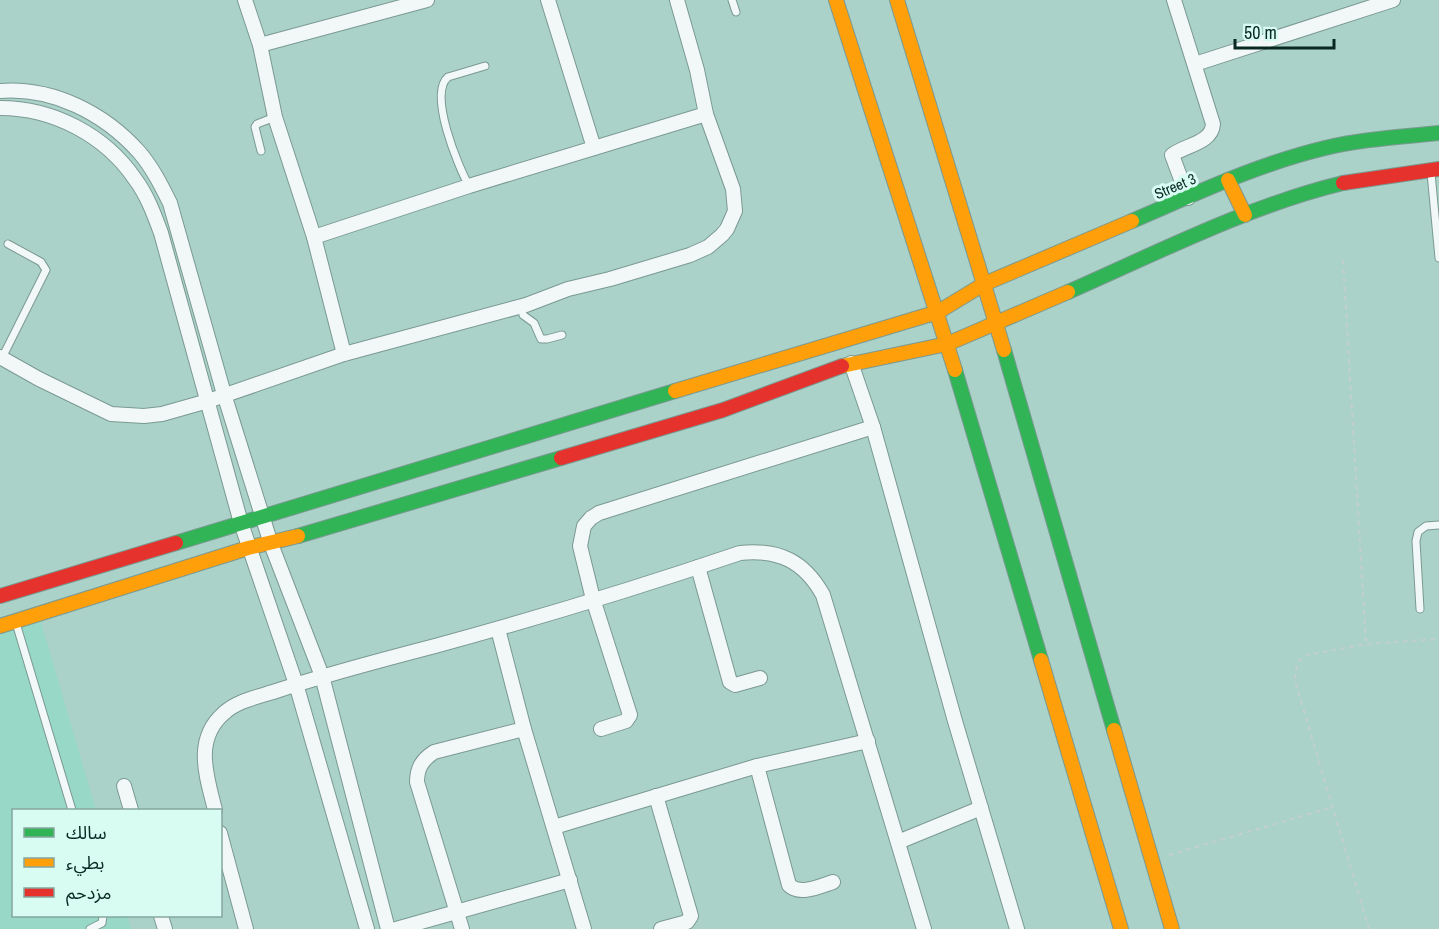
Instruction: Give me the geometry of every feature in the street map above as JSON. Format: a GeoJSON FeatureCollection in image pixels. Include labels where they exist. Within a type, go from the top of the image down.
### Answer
{"type":"FeatureCollection","features":[{"type":"Feature","properties":{"kind":"street"},"geometry":{"type":"LineString","coordinates":[[245,0],[260,45],[275,117],[314,237],[344,354]]}},
{"type":"Feature","properties":{"kind":"street"},"geometry":{"type":"LineString","coordinates":[[260,45],[398,4],[427,0]]}},
{"type":"Feature","properties":{"kind":"street"},"geometry":{"type":"LineString","coordinates":[[548,0],[594,148]]}},
{"type":"Feature","properties":{"kind":"street"},"geometry":{"type":"LineString","coordinates":[[1,358],[111,414],[144,416],[162,414],[208,401],[344,354],[526,305],[568,289],[690,255],[708,247],[722,235],[735,211],[735,201],[733,189],[706,114],[697,70],[677,0]]}},
{"type":"Feature","properties":{"kind":"street"},"geometry":{"type":"LineString","coordinates":[[836,0],[938,312],[1121,929]]}},
{"type":"Feature","properties":{"kind":"street"},"geometry":{"type":"LineString","coordinates":[[897,0],[996,321],[1172,929]]}},
{"type":"Feature","properties":{"kind":"street"},"geometry":{"type":"LineString","coordinates":[[1174,0],[1213,124],[1213,131],[1209,137],[1172,155],[1188,198]]}},
{"type":"Feature","properties":{"kind":"street"},"geometry":{"type":"LineString","coordinates":[[1195,64],[1393,0]]}},
{"type":"Feature","properties":{"kind":"street"},"geometry":{"type":"LineString","coordinates":[[0,91],[41,93],[69,102],[95,115],[119,132],[140,153],[157,177],[170,203],[224,394],[262,517],[322,676],[388,929]]}},
{"type":"Feature","properties":{"kind":"street"},"geometry":{"type":"LineString","coordinates":[[0,108],[35,111],[64,121],[91,135],[115,155],[135,178],[150,204],[161,233],[248,548],[296,684],[367,929]]}},
{"type":"Feature","properties":{"kind":"street"},"geometry":{"type":"LineString","coordinates":[[314,237],[469,186],[706,114]]}},
{"type":"Feature","properties":{"kind":"street","name":"Street 3"},"geometry":{"type":"LineString","coordinates":[[0,596],[938,312],[984,284],[1270,164],[1359,141],[1439,133]]}},
{"type":"Feature","properties":{"kind":"street"},"geometry":{"type":"LineString","coordinates":[[0,626],[248,548],[271,544],[723,410],[851,363],[947,344],[1277,202],[1343,183],[1435,169]]}},
{"type":"Feature","properties":{"kind":"street"},"geometry":{"type":"LineString","coordinates":[[1228,180],[1245,215]]}},
{"type":"Feature","properties":{"kind":"street"},"geometry":{"type":"LineString","coordinates":[[851,363],[873,427],[955,721],[1017,929]]}},
{"type":"Feature","properties":{"kind":"street"},"geometry":{"type":"LineString","coordinates":[[601,729],[626,721],[630,715],[593,599],[579,546],[584,526],[591,518],[599,513],[873,427]]}},
{"type":"Feature","properties":{"kind":"street"},"geometry":{"type":"LineString","coordinates":[[215,809],[205,774],[203,758],[206,741],[212,726],[236,704],[322,676],[498,629],[740,553],[754,552],[783,556],[807,572],[823,595],[924,929]]}},
{"type":"Feature","properties":{"kind":"street"},"geometry":{"type":"LineString","coordinates":[[699,567],[730,682],[735,685],[760,678]]}},
{"type":"Feature","properties":{"kind":"street"},"geometry":{"type":"LineString","coordinates":[[498,629],[524,729],[584,929]]}},
{"type":"Feature","properties":{"kind":"street"},"geometry":{"type":"LineString","coordinates":[[462,929],[417,782],[417,773],[426,757],[443,749],[524,729]]}},
{"type":"Feature","properties":{"kind":"street"},"geometry":{"type":"LineString","coordinates":[[554,827],[757,766],[868,741]]}},
{"type":"Feature","properties":{"kind":"street"},"geometry":{"type":"LineString","coordinates":[[757,766],[789,885],[794,890],[801,891],[833,882]]}},
{"type":"Feature","properties":{"kind":"street"},"geometry":{"type":"LineString","coordinates":[[124,786],[130,809]]}},
{"type":"Feature","properties":{"kind":"street"},"geometry":{"type":"LineString","coordinates":[[656,796],[691,916],[687,922],[662,929]]}},
{"type":"Feature","properties":{"kind":"street"},"geometry":{"type":"LineString","coordinates":[[898,842],[981,808]]}},
{"type":"Feature","properties":{"kind":"street"},"geometry":{"type":"LineString","coordinates":[[222,840],[246,929]]}},
{"type":"Feature","properties":{"kind":"street"},"geometry":{"type":"LineString","coordinates":[[396,929],[570,880]]}},
{"type":"Feature","properties":{"kind":"lane"},"geometry":{"type":"LineString","coordinates":[[732,0],[736,12]]}},
{"type":"Feature","properties":{"kind":"lane"},"geometry":{"type":"LineString","coordinates":[[469,186],[458,165],[443,116],[442,87],[448,77],[485,66]]}},
{"type":"Feature","properties":{"kind":"lane"},"geometry":{"type":"LineString","coordinates":[[261,151],[255,127],[275,117]]}},
{"type":"Feature","properties":{"kind":"lane"},"geometry":{"type":"LineString","coordinates":[[1435,169],[1439,258]]}},
{"type":"Feature","properties":{"kind":"lane"},"geometry":{"type":"LineString","coordinates":[[1,358],[46,270],[41,261],[8,244]]}},
{"type":"Feature","properties":{"kind":"lane"},"geometry":{"type":"LineString","coordinates":[[526,305],[522,310],[523,315],[534,323],[542,339],[562,335]]}},
{"type":"Feature","properties":{"kind":"lane"},"geometry":{"type":"LineString","coordinates":[[1420,609],[1416,541],[1418,532],[1426,526],[1439,525]]}},
{"type":"Feature","properties":{"kind":"lane"},"geometry":{"type":"LineString","coordinates":[[15,621],[72,809]]}},
{"type":"Feature","properties":{"kind":"lane"},"geometry":{"type":"LineString","coordinates":[[90,929],[102,923],[103,917]]}},
{"type":"Feature","properties":{"kind":"path"},"geometry":{"type":"LineString","coordinates":[[1343,260],[1366,644]]}},
{"type":"Feature","properties":{"kind":"path"},"geometry":{"type":"LineString","coordinates":[[1370,929],[1295,681],[1297,663],[1307,655],[1366,644],[1439,639]]}},
{"type":"Feature","properties":{"kind":"path"},"geometry":{"type":"LineString","coordinates":[[1151,860],[1333,807]]}},
{"type":"Feature","properties":{"kind":"shaded area"},"geometry":{"type":"Polygon","coordinates":[[[41,622],[96,809],[12,809],[12,917],[127,917],[131,929],[0,929],[0,634],[41,622]]]}},
{"type":"Feature","properties":{"kind":"traffic: fast"},"geometry":{"type":"LineString","coordinates":[[1132,221],[1275,162],[1353,142],[1439,133]]}},
{"type":"Feature","properties":{"kind":"traffic: fast"},"geometry":{"type":"LineString","coordinates":[[1068,292],[1238,217],[1272,204],[1343,183]]}},
{"type":"Feature","properties":{"kind":"traffic: fast"},"geometry":{"type":"LineString","coordinates":[[1004,350],[1114,730]]}},
{"type":"Feature","properties":{"kind":"traffic: fast"},"geometry":{"type":"LineString","coordinates":[[955,370],[1041,660]]}},
{"type":"Feature","properties":{"kind":"traffic: fast"},"geometry":{"type":"LineString","coordinates":[[176,543],[675,391]]}},
{"type":"Feature","properties":{"kind":"traffic: fast"},"geometry":{"type":"LineString","coordinates":[[298,536],[561,458]]}},
{"type":"Feature","properties":{"kind":"traffic: slow"},"geometry":{"type":"LineString","coordinates":[[836,0],[955,370]]}},
{"type":"Feature","properties":{"kind":"traffic: slow"},"geometry":{"type":"LineString","coordinates":[[897,0],[1004,350]]}},
{"type":"Feature","properties":{"kind":"traffic: slow"},"geometry":{"type":"LineString","coordinates":[[1228,180],[1245,215]]}},
{"type":"Feature","properties":{"kind":"traffic: slow"},"geometry":{"type":"LineString","coordinates":[[675,391],[938,312],[984,284],[1132,221]]}},
{"type":"Feature","properties":{"kind":"traffic: slow"},"geometry":{"type":"LineString","coordinates":[[842,366],[947,344],[1068,292]]}},
{"type":"Feature","properties":{"kind":"traffic: slow"},"geometry":{"type":"LineString","coordinates":[[0,626],[248,548],[298,536]]}},
{"type":"Feature","properties":{"kind":"traffic: slow"},"geometry":{"type":"LineString","coordinates":[[1041,660],[1121,929]]}},
{"type":"Feature","properties":{"kind":"traffic: slow"},"geometry":{"type":"LineString","coordinates":[[1114,730],[1172,929]]}},
{"type":"Feature","properties":{"kind":"traffic: jam"},"geometry":{"type":"LineString","coordinates":[[1343,183],[1439,169]]}},
{"type":"Feature","properties":{"kind":"traffic: jam"},"geometry":{"type":"LineString","coordinates":[[561,458],[723,410],[842,366]]}},
{"type":"Feature","properties":{"kind":"traffic: jam"},"geometry":{"type":"LineString","coordinates":[[0,596],[176,543]]}}]}
